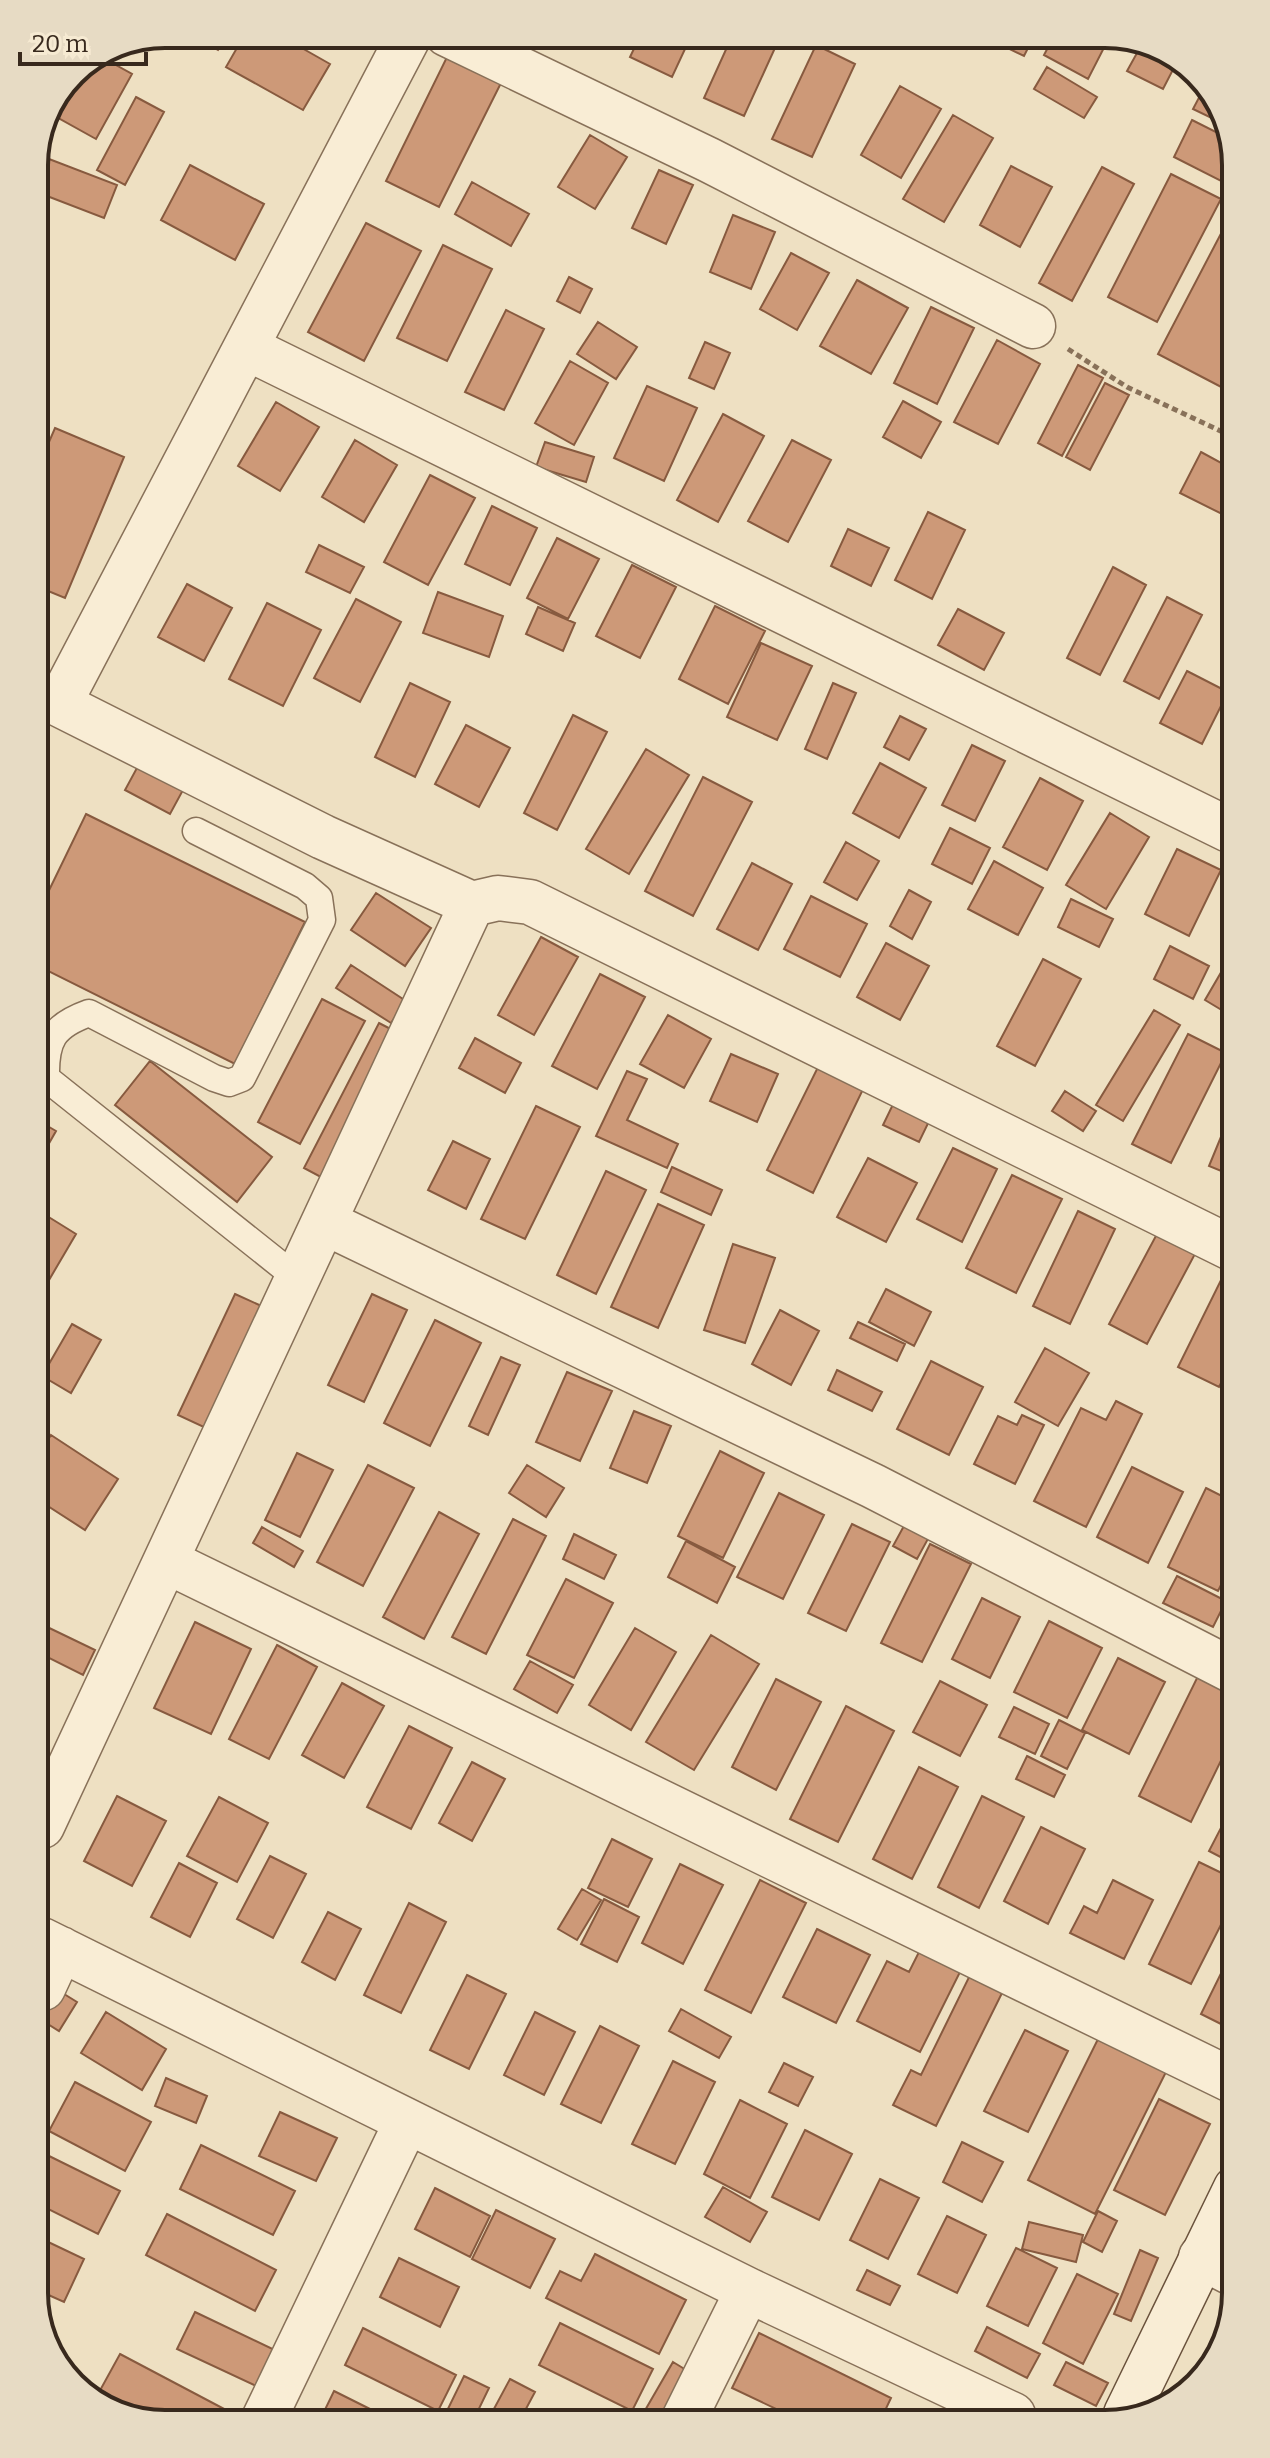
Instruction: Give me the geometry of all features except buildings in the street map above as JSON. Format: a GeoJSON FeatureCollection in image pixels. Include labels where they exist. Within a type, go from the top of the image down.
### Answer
{"type":"FeatureCollection","features":[{"type":"Feature","properties":{"kind":"street"},"geometry":{"type":"LineString","coordinates":[[403,48],[247,348],[48,698],[323,837],[472,904],[498,898],[530,902],[1222,1244]]}},
{"type":"Feature","properties":{"kind":"street"},"geometry":{"type":"LineString","coordinates":[[476,48],[709,160],[1033,326]]}},
{"type":"Feature","properties":{"kind":"street"},"geometry":{"type":"LineString","coordinates":[[247,348],[1222,827]]}},
{"type":"Feature","properties":{"kind":"street"},"geometry":{"type":"LineString","coordinates":[[48,1813],[472,904]]}},
{"type":"Feature","properties":{"kind":"street"},"geometry":{"type":"LineString","coordinates":[[324,1222],[873,1486],[1222,1665]]}},
{"type":"Feature","properties":{"kind":"street"},"geometry":{"type":"LineString","coordinates":[[166,1561],[1222,2076]]}},
{"type":"Feature","properties":{"kind":"street"},"geometry":{"type":"LineString","coordinates":[[52,1945],[748,2290],[1002,2410]]}},
{"type":"Feature","properties":{"kind":"street"},"geometry":{"type":"LineString","coordinates":[[268,2410],[407,2121]]}},
{"type":"Feature","properties":{"kind":"street"},"geometry":{"type":"LineString","coordinates":[[1130,2407],[1219,2266]]}},
{"type":"Feature","properties":{"kind":"street"},"geometry":{"type":"LineString","coordinates":[[688,2410],[748,2290]]}},
{"type":"Feature","properties":{"kind":"lane"},"geometry":{"type":"LineString","coordinates":[[48,1045],[64,1022],[89,1013],[214,1078],[229,1083],[242,1078],[322,920],[319,898],[305,886],[196,831]]}},
{"type":"Feature","properties":{"kind":"lane"},"geometry":{"type":"LineString","coordinates":[[48,1080],[297,1278]]}},
{"type":"Feature","properties":{"kind":"path"},"geometry":{"type":"LineString","coordinates":[[1033,326],[1127,387],[1222,432]]}}]}
